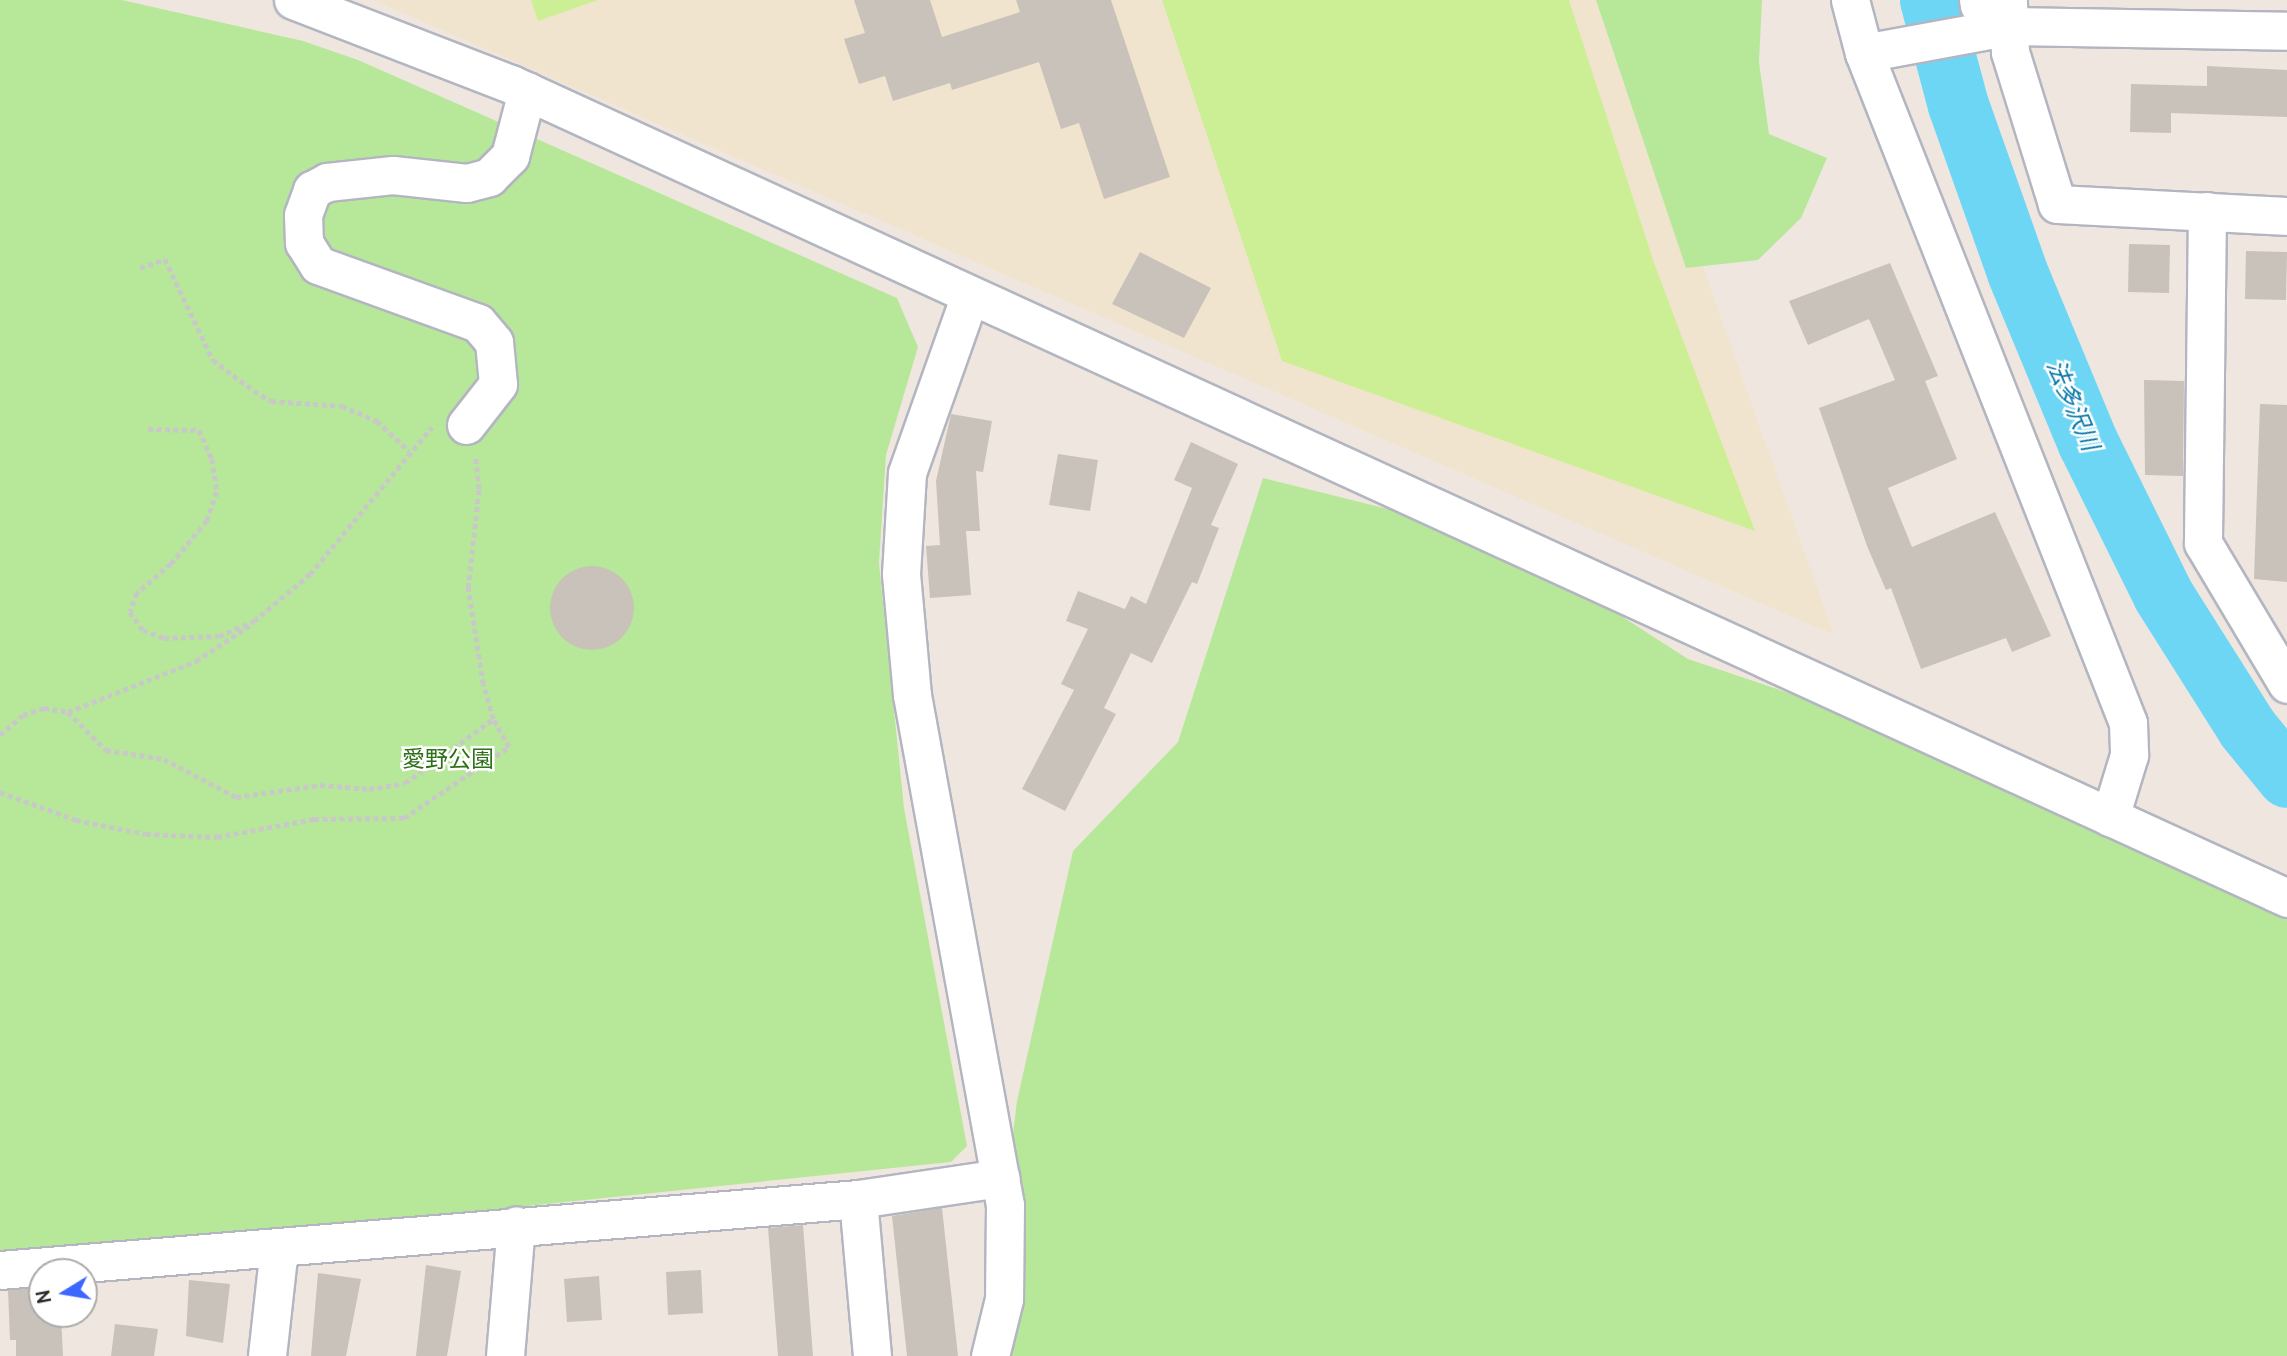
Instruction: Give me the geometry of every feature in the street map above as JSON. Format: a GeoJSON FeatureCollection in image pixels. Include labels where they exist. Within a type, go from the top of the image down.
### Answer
{"type":"FeatureCollection","features":[{"type":"Feature","properties":{"kind":"street"},"geometry":{"type":"LineString","coordinates":[[293,0],[527,92],[2287,898]]}},
{"type":"Feature","properties":{"kind":"street"},"geometry":{"type":"LineString","coordinates":[[1850,0],[1876,49],[2128,723],[2129,755],[2110,817]]}},
{"type":"Feature","properties":{"kind":"street"},"geometry":{"type":"LineString","coordinates":[[1978,0],[1979,5],[2008,3],[2010,52],[2057,204],[2287,216]]}},
{"type":"Feature","properties":{"kind":"street"},"geometry":{"type":"LineString","coordinates":[[1876,49],[2011,26],[2222,14],[2287,31]]}},
{"type":"Feature","properties":{"kind":"street"},"geometry":{"type":"LineString","coordinates":[[466,425],[498,384],[494,342],[478,323],[318,265],[304,243],[303,215],[312,190],[327,182],[393,175],[467,183],[489,177],[510,156],[527,92]]}},
{"type":"Feature","properties":{"kind":"street"},"geometry":{"type":"LineString","coordinates":[[2207,211],[2203,543],[2287,684]]}},
{"type":"Feature","properties":{"kind":"street"},"geometry":{"type":"LineString","coordinates":[[971,295],[907,473],[901,573],[912,695],[1000,1178],[1004,1299],[990,1356]]}},
{"type":"Feature","properties":{"kind":"street"},"geometry":{"type":"LineString","coordinates":[[0,1270],[858,1199],[1000,1178]]}},
{"type":"Feature","properties":{"kind":"street"},"geometry":{"type":"LineString","coordinates":[[858,1199],[872,1356]]}},
{"type":"Feature","properties":{"kind":"street"},"geometry":{"type":"LineString","coordinates":[[505,1356],[516,1226]]}},
{"type":"Feature","properties":{"kind":"street"},"geometry":{"type":"LineString","coordinates":[[267,1356],[279,1248]]}},
{"type":"Feature","properties":{"kind":"path"},"geometry":{"type":"LineString","coordinates":[[140,268],[165,259],[213,360],[254,391],[271,401],[342,406],[376,421],[409,451]]}},
{"type":"Feature","properties":{"kind":"path"},"geometry":{"type":"LineString","coordinates":[[0,736],[23,715],[44,708],[68,712],[196,661],[254,621],[310,574],[427,429],[447,419],[466,425],[479,489],[468,588],[493,719],[509,747],[404,818],[313,819],[217,837],[146,834],[76,820],[0,792]]}},
{"type":"Feature","properties":{"kind":"path"},"geometry":{"type":"LineString","coordinates":[[148,429],[199,430],[212,459],[217,492],[207,521],[172,564],[137,593],[130,612],[143,630],[164,638],[219,636],[254,621]]}},
{"type":"Feature","properties":{"kind":"path"},"geometry":{"type":"LineString","coordinates":[[68,712],[106,750],[164,759],[236,797],[320,785],[369,789],[405,783],[493,719]]}},
{"type":"Feature","properties":{"kind":"shaded area"},"geometry":{"type":"Polygon","coordinates":[[[373,0],[1608,0],[1834,635],[373,0]]]}},
{"type":"Feature","properties":{"kind":"green space","name":"愛野公園"},"geometry":{"type":"Polygon","coordinates":[[[0,0],[122,0],[303,41],[358,60],[897,298],[918,347],[886,455],[879,563],[904,808],[967,1146],[951,1162],[344,1225],[0,1252],[0,0]]]}},
{"type":"Feature","properties":{"kind":"green space"},"geometry":{"type":"Polygon","coordinates":[[[531,0],[598,0],[538,21],[531,0]]]}},
{"type":"Feature","properties":{"kind":"green space"},"geometry":{"type":"Polygon","coordinates":[[[1162,0],[1569,0],[1654,263],[1755,531],[1282,361],[1162,0]]]}},
{"type":"Feature","properties":{"kind":"green space"},"geometry":{"type":"Polygon","coordinates":[[[1596,0],[1762,0],[1759,62],[1769,134],[1827,158],[1801,218],[1758,260],[1686,268],[1596,0]]]}},
{"type":"Feature","properties":{"kind":"green space"},"geometry":{"type":"Polygon","coordinates":[[[1263,478],[1497,536],[1688,659],[1984,759],[2287,903],[2287,1356],[986,1356],[1017,1101],[1073,851],[1178,742],[1263,478]]]}},
{"type":"Feature","properties":{"kind":"building"},"geometry":{"type":"Polygon","coordinates":[[[854,0],[930,0],[942,37],[1020,12],[1016,0],[1111,0],[1170,177],[1104,199],[1079,123],[1061,129],[1039,62],[952,90],[950,83],[893,101],[885,76],[859,84],[844,39],[865,33],[854,0]]]}},
{"type":"Feature","properties":{"kind":"building"},"geometry":{"type":"Polygon","coordinates":[[[2207,66],[2287,70],[2287,117],[2171,113],[2171,133],[2130,132],[2131,84],[2207,86],[2207,66]]]}},
{"type":"Feature","properties":{"kind":"building"},"geometry":{"type":"Polygon","coordinates":[[[2129,244],[2170,245],[2169,293],[2128,292],[2129,244]]]}},
{"type":"Feature","properties":{"kind":"building"},"geometry":{"type":"Polygon","coordinates":[[[2246,251],[2287,252],[2286,300],[2245,299],[2246,251]]]}},
{"type":"Feature","properties":{"kind":"building"},"geometry":{"type":"Polygon","coordinates":[[[1140,252],[1211,288],[1184,338],[1112,304],[1140,252]]]}},
{"type":"Feature","properties":{"kind":"building"},"geometry":{"type":"Polygon","coordinates":[[[1890,263],[1938,376],[1925,381],[1957,459],[1888,488],[1912,547],[1995,512],[2051,636],[2012,652],[2006,638],[1921,669],[1891,588],[1886,590],[1867,546],[1819,408],[1895,380],[1869,319],[1808,345],[1789,301],[1890,263]]]}},
{"type":"Feature","properties":{"kind":"building"},"geometry":{"type":"Polygon","coordinates":[[[2144,380],[2184,381],[2183,476],[2145,475],[2144,380]]]}},
{"type":"Feature","properties":{"kind":"building"},"geometry":{"type":"Polygon","coordinates":[[[2260,404],[2287,405],[2287,582],[2254,579],[2260,404]]]}},
{"type":"Feature","properties":{"kind":"building"},"geometry":{"type":"Polygon","coordinates":[[[951,414],[992,421],[983,472],[976,471],[980,531],[966,531],[971,595],[930,598],[926,546],[940,545],[936,481],[951,414]]]}},
{"type":"Feature","properties":{"kind":"building"},"geometry":{"type":"Polygon","coordinates":[[[1191,442],[1238,464],[1211,525],[1219,528],[1197,584],[1192,582],[1152,663],[1131,653],[1104,708],[1116,714],[1065,811],[1022,789],[1074,690],[1061,684],[1088,629],[1066,621],[1078,591],[1125,609],[1131,596],[1146,604],[1192,488],[1174,480],[1191,442]]]}},
{"type":"Feature","properties":{"kind":"building"},"geometry":{"type":"Polygon","coordinates":[[[1058,454],[1098,460],[1090,511],[1049,505],[1058,454]]]}},
{"type":"Feature","properties":{"kind":"building"},"geometry":{"type":"Polygon","coordinates":[[[584,566],[600,566],[616,573],[627,584],[634,600],[631,624],[622,638],[600,650],[584,650],[568,643],[557,632],[550,616],[550,600],[557,584],[568,573],[584,566]]]}},
{"type":"Feature","properties":{"kind":"building"},"geometry":{"type":"Polygon","coordinates":[[[942,1208],[958,1356],[907,1356],[892,1216],[942,1208]]]}},
{"type":"Feature","properties":{"kind":"building"},"geometry":{"type":"Polygon","coordinates":[[[803,1225],[813,1356],[778,1356],[768,1228],[803,1225]]]}},
{"type":"Feature","properties":{"kind":"building"},"geometry":{"type":"Polygon","coordinates":[[[426,1265],[461,1271],[447,1356],[416,1356],[426,1265]]]}},
{"type":"Feature","properties":{"kind":"building"},"geometry":{"type":"Polygon","coordinates":[[[701,1270],[703,1313],[668,1315],[666,1272],[701,1270]]]}},
{"type":"Feature","properties":{"kind":"building"},"geometry":{"type":"Polygon","coordinates":[[[318,1273],[361,1279],[346,1356],[311,1356],[318,1273]]]}},
{"type":"Feature","properties":{"kind":"building"},"geometry":{"type":"Polygon","coordinates":[[[599,1276],[602,1320],[567,1322],[564,1279],[599,1276]]]}},
{"type":"Feature","properties":{"kind":"building"},"geometry":{"type":"Polygon","coordinates":[[[189,1280],[230,1284],[223,1343],[186,1336],[189,1280]]]}},
{"type":"Feature","properties":{"kind":"building"},"geometry":{"type":"Polygon","coordinates":[[[28,1289],[28,1328],[62,1328],[63,1356],[16,1356],[16,1340],[10,1340],[8,1290],[28,1289]]]}},
{"type":"Feature","properties":{"kind":"building"},"geometry":{"type":"Polygon","coordinates":[[[115,1324],[158,1329],[154,1356],[111,1356],[115,1324]]]}},
{"type":"Feature","properties":{"kind":"waterway","name":"法多沢川"},"geometry":{"type":"LineString","coordinates":[[1930,0],[1958,105],[2017,272],[2088,443],[2163,595],[2247,728],[2287,777]]}}]}
